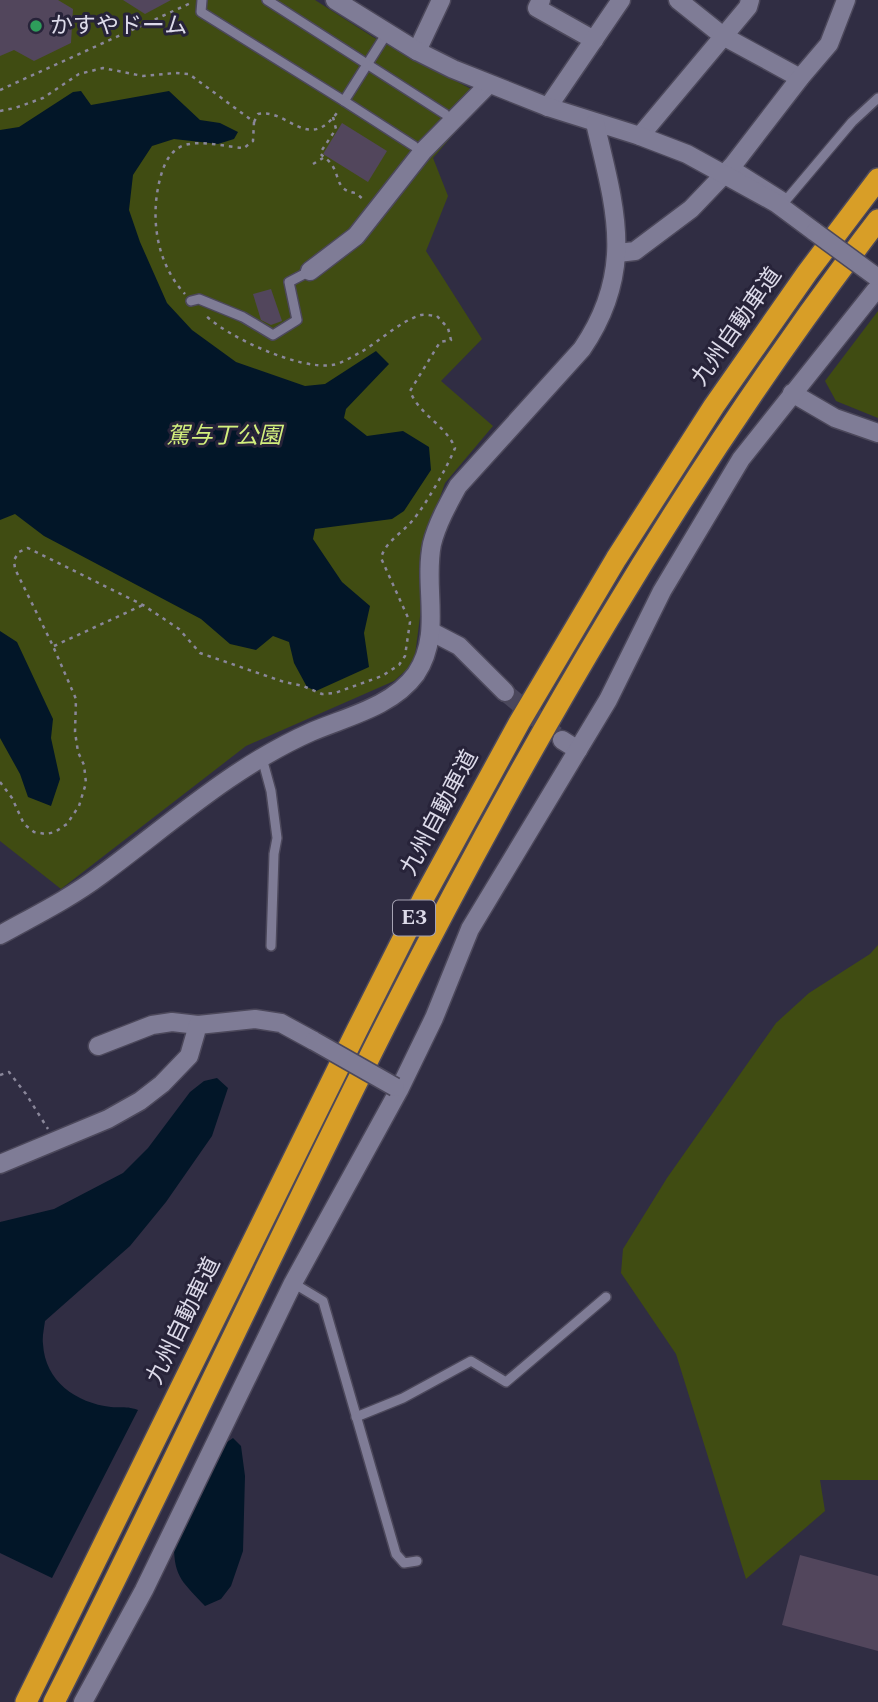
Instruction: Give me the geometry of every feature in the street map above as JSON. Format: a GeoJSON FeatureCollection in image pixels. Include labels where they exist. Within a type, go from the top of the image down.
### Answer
{"type":"FeatureCollection","features":[{"type":"Feature","properties":{"kind":"highway","name":"九州自動車道"},"geometry":{"type":"LineString","coordinates":[[26,1702],[357,1030],[519,723],[616,559],[713,406],[807,272],[878,179]]}},
{"type":"Feature","properties":{"kind":"highway","name":"E3"},"geometry":{"type":"LineString","coordinates":[[54,1702],[165,1480],[377,1042],[539,738],[636,573],[734,421],[826,288],[878,220]]}},
{"type":"Feature","properties":{"kind":"street"},"geometry":{"type":"LineString","coordinates":[[83,1702],[144,1590],[293,1283],[434,1018],[470,929],[608,700],[669,579],[741,460],[877,280],[729,169],[489,84],[417,51],[335,0]]}},
{"type":"Feature","properties":{"kind":"street"},"geometry":{"type":"LineString","coordinates":[[417,51],[441,0]]}},
{"type":"Feature","properties":{"kind":"street"},"geometry":{"type":"LineString","coordinates":[[541,0],[537,8],[594,40]]}},
{"type":"Feature","properties":{"kind":"street"},"geometry":{"type":"LineString","coordinates":[[548,107],[621,0]]}},
{"type":"Feature","properties":{"kind":"street"},"geometry":{"type":"LineString","coordinates":[[678,0],[723,36],[800,78]]}},
{"type":"Feature","properties":{"kind":"street"},"geometry":{"type":"LineString","coordinates":[[640,136],[750,0]]}},
{"type":"Feature","properties":{"kind":"street"},"geometry":{"type":"LineString","coordinates":[[618,253],[635,251],[691,209],[729,169],[829,44],[846,0]]}},
{"type":"Feature","properties":{"kind":"street"},"geometry":{"type":"LineString","coordinates":[[310,271],[356,236],[423,151],[489,84]]}},
{"type":"Feature","properties":{"kind":"street"},"geometry":{"type":"LineString","coordinates":[[0,935],[87,885],[235,773],[262,756],[384,701],[402,689],[415,675],[425,658],[432,632],[432,545],[445,509],[458,486],[567,367],[594,331],[610,297],[618,253],[617,216],[595,123]]}},
{"type":"Feature","properties":{"kind":"street"},"geometry":{"type":"LineString","coordinates":[[792,393],[835,418],[878,433]]}},
{"type":"Feature","properties":{"kind":"street"},"geometry":{"type":"LineString","coordinates":[[432,632],[459,646],[505,692]]}},
{"type":"Feature","properties":{"kind":"street"},"geometry":{"type":"LineString","coordinates":[[562,740],[578,750]]}},
{"type":"Feature","properties":{"kind":"street"},"geometry":{"type":"LineString","coordinates":[[98,1046],[152,1025],[198,1025],[255,1020],[281,1023],[397,1088]]}},
{"type":"Feature","properties":{"kind":"street"},"geometry":{"type":"LineString","coordinates":[[0,1164],[108,1119],[140,1101],[162,1084],[189,1056],[198,1025]]}},
{"type":"Feature","properties":{"kind":"lane"},"geometry":{"type":"LineString","coordinates":[[200,0],[201,12],[414,146]]}},
{"type":"Feature","properties":{"kind":"lane"},"geometry":{"type":"LineString","coordinates":[[268,0],[445,114]]}},
{"type":"Feature","properties":{"kind":"lane"},"geometry":{"type":"LineString","coordinates":[[344,101],[387,33]]}},
{"type":"Feature","properties":{"kind":"lane"},"geometry":{"type":"LineString","coordinates":[[729,169],[787,199],[852,122],[878,98]]}},
{"type":"Feature","properties":{"kind":"lane"},"geometry":{"type":"LineString","coordinates":[[191,301],[199,299],[210,303],[243,317],[273,335],[297,320],[289,282],[310,271]]}},
{"type":"Feature","properties":{"kind":"lane"},"geometry":{"type":"LineString","coordinates":[[262,756],[271,791],[277,838],[274,854],[271,946]]}},
{"type":"Feature","properties":{"kind":"lane"},"geometry":{"type":"LineString","coordinates":[[293,1283],[323,1301],[396,1554],[404,1563],[417,1561]]}},
{"type":"Feature","properties":{"kind":"lane"},"geometry":{"type":"LineString","coordinates":[[356,1417],[403,1398],[471,1361],[506,1382],[606,1297]]}},
{"type":"Feature","properties":{"kind":"path"},"geometry":{"type":"LineString","coordinates":[[0,90],[200,0]]}},
{"type":"Feature","properties":{"kind":"path"},"geometry":{"type":"LineString","coordinates":[[0,111],[43,98],[79,74],[103,68],[143,76],[174,72],[189,74],[254,122]]}},
{"type":"Feature","properties":{"kind":"path"},"geometry":{"type":"LineString","coordinates":[[0,782],[12,797],[23,824],[34,832],[55,832],[68,824],[86,783],[75,732],[76,699],[15,569],[14,560],[19,552],[29,548],[143,605],[178,629],[200,653],[322,694],[335,693],[382,676],[400,665],[405,656],[410,622],[381,558],[384,547],[413,520],[450,461],[455,448],[451,438],[414,402],[410,391],[440,342],[451,340],[448,328],[437,316],[422,314],[360,353],[332,365],[308,363],[245,343],[213,323],[191,301],[169,271],[153,217],[164,163],[173,151],[187,144],[244,148],[253,141],[254,122],[258,114],[268,112],[305,130],[321,126],[334,117],[336,129],[320,153],[331,162],[341,186],[351,193],[356,193],[376,211]]}},
{"type":"Feature","properties":{"kind":"path"},"geometry":{"type":"LineString","coordinates":[[313,164],[323,158]]}},
{"type":"Feature","properties":{"kind":"path"},"geometry":{"type":"LineString","coordinates":[[53,646],[143,605]]}},
{"type":"Feature","properties":{"kind":"path"},"geometry":{"type":"LineString","coordinates":[[0,1075],[9,1072],[56,1140]]}},
{"type":"Feature","properties":{"kind":"green space","name":"駕与丁公園"},"geometry":{"type":"Polygon","coordinates":[[[0,0],[315,0],[373,37],[486,97],[433,158],[448,196],[426,251],[482,339],[441,381],[493,426],[445,483],[423,545],[421,609],[414,663],[394,681],[246,746],[61,889],[0,841],[0,0]]]}},
{"type":"Feature","properties":{"kind":"green space"},"geometry":{"type":"Polygon","coordinates":[[[878,311],[878,418],[836,401],[825,381],[878,311]]]}},
{"type":"Feature","properties":{"kind":"green space"},"geometry":{"type":"Polygon","coordinates":[[[878,945],[878,1480],[820,1480],[825,1511],[746,1579],[676,1354],[621,1273],[623,1249],[667,1178],[776,1023],[809,993],[870,954],[878,945]]]}},
{"type":"Feature","properties":{"kind":"water"},"geometry":{"type":"Polygon","coordinates":[[[81,91],[91,105],[169,91],[200,120],[220,123],[238,132],[234,139],[218,144],[174,139],[152,146],[133,175],[129,210],[140,242],[167,303],[192,330],[236,362],[305,386],[325,384],[376,351],[389,364],[346,409],[344,418],[367,436],[403,431],[429,447],[431,470],[404,511],[392,519],[315,529],[313,539],[342,582],[370,606],[364,633],[369,667],[316,691],[307,687],[294,663],[289,642],[273,636],[256,650],[230,644],[201,619],[44,536],[15,514],[0,520],[0,130],[19,127],[73,92],[81,91]]]}},
{"type":"Feature","properties":{"kind":"water"},"geometry":{"type":"Polygon","coordinates":[[[0,631],[17,642],[53,719],[51,738],[60,779],[51,806],[28,797],[20,774],[0,738],[0,631]]]}},
{"type":"Feature","properties":{"kind":"water"},"geometry":{"type":"Polygon","coordinates":[[[217,1078],[228,1088],[212,1136],[166,1202],[130,1246],[45,1321],[45,1357],[56,1379],[65,1388],[98,1405],[138,1410],[52,1578],[0,1553],[0,1222],[54,1209],[123,1173],[148,1148],[190,1092],[204,1081],[217,1078]]]}},
{"type":"Feature","properties":{"kind":"water"},"geometry":{"type":"Polygon","coordinates":[[[233,1438],[241,1446],[245,1476],[243,1551],[231,1586],[221,1599],[205,1606],[178,1573],[174,1546],[223,1445],[233,1438]]]}},
{"type":"Feature","properties":{"kind":"building","name":"かすやドーム"},"geometry":{"type":"Polygon","coordinates":[[[0,0],[58,0],[73,9],[71,43],[34,61],[14,50],[0,56],[0,0]]]}},
{"type":"Feature","properties":{"kind":"building"},"geometry":{"type":"Polygon","coordinates":[[[123,0],[171,0],[145,14],[123,0]]]}},
{"type":"Feature","properties":{"kind":"building"},"geometry":{"type":"Polygon","coordinates":[[[342,123],[387,151],[368,182],[323,154],[342,123]]]}},
{"type":"Feature","properties":{"kind":"building"},"geometry":{"type":"Polygon","coordinates":[[[271,289],[282,321],[271,325],[261,320],[253,294],[271,289]]]}},
{"type":"Feature","properties":{"kind":"building"},"geometry":{"type":"Polygon","coordinates":[[[800,1555],[878,1576],[878,1651],[782,1625],[800,1555]]]}},
{"type":"Feature","properties":{"kind":"tunnel"},"geometry":{"type":"LineString","coordinates":[[505,692],[556,735]]}},
{"type":"Feature","properties":{"kind":"place","name":"かすやドーム"},"geometry":{"type":"Point","coordinates":[36,26]}}]}
